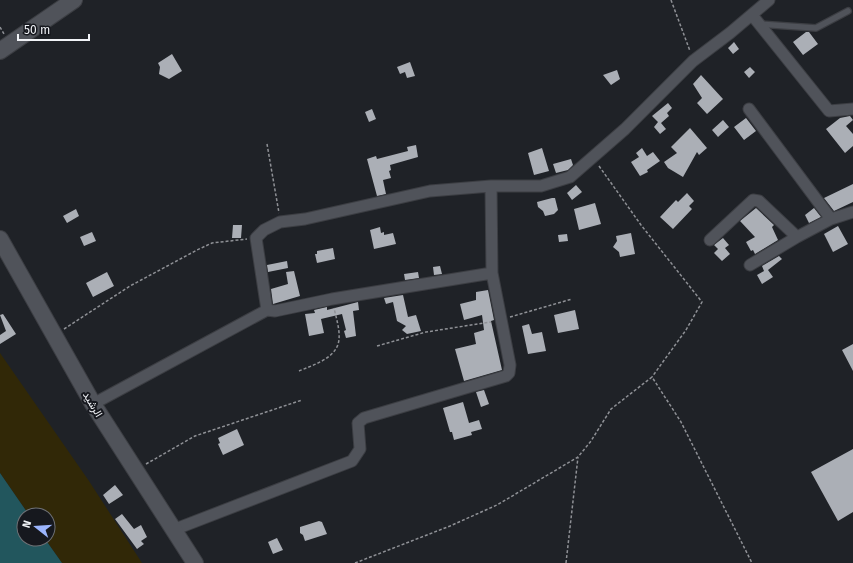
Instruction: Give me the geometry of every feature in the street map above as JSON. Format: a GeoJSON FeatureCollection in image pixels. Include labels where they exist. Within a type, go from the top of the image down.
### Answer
{"type":"FeatureCollection","features":[{"type":"Feature","properties":{"kind":"main road"},"geometry":{"type":"LineString","coordinates":[[0,51],[74,0]]}},
{"type":"Feature","properties":{"kind":"main road","name":"الرشيد"},"geometry":{"type":"LineString","coordinates":[[0,239],[93,404],[195,563]]}},
{"type":"Feature","properties":{"kind":"street"},"geometry":{"type":"LineString","coordinates":[[267,310],[256,238],[264,230],[280,222],[305,219],[430,191],[491,186],[541,186],[570,177],[592,156],[625,129],[693,61],[769,0]]}},
{"type":"Feature","properties":{"kind":"street"},"geometry":{"type":"LineString","coordinates":[[752,15],[829,111],[853,109]]}},
{"type":"Feature","properties":{"kind":"street"},"geometry":{"type":"LineString","coordinates":[[750,109],[831,219]]}},
{"type":"Feature","properties":{"kind":"street"},"geometry":{"type":"LineString","coordinates":[[173,530],[352,461],[360,449],[358,423],[364,418],[506,376],[509,373],[510,364],[492,274],[491,186]]}},
{"type":"Feature","properties":{"kind":"street"},"geometry":{"type":"LineString","coordinates":[[710,240],[753,200],[759,201],[797,237]]}},
{"type":"Feature","properties":{"kind":"street"},"geometry":{"type":"LineString","coordinates":[[750,265],[831,219],[853,212]]}},
{"type":"Feature","properties":{"kind":"street"},"geometry":{"type":"LineString","coordinates":[[93,404],[267,310],[275,311],[332,299],[492,274]]}},
{"type":"Feature","properties":{"kind":"lane"},"geometry":{"type":"LineString","coordinates":[[760,24],[816,28],[848,11]]}},
{"type":"Feature","properties":{"kind":"path"},"geometry":{"type":"LineString","coordinates":[[671,0],[693,61]]}},
{"type":"Feature","properties":{"kind":"path"},"geometry":{"type":"LineString","coordinates":[[267,144],[280,222]]}},
{"type":"Feature","properties":{"kind":"path"},"geometry":{"type":"LineString","coordinates":[[355,563],[450,526],[497,505],[578,457],[611,409],[652,377],[686,330],[702,302],[640,225],[592,156]]}},
{"type":"Feature","properties":{"kind":"path"},"geometry":{"type":"LineString","coordinates":[[54,335],[130,286],[197,250],[212,243],[256,238]]}},
{"type":"Feature","properties":{"kind":"path"},"geometry":{"type":"LineString","coordinates":[[299,371],[320,362],[335,349],[340,340],[332,299]]}},
{"type":"Feature","properties":{"kind":"path"},"geometry":{"type":"LineString","coordinates":[[377,346],[426,332],[501,320],[572,299]]}},
{"type":"Feature","properties":{"kind":"path"},"geometry":{"type":"LineString","coordinates":[[652,377],[681,422],[752,563]]}},
{"type":"Feature","properties":{"kind":"path"},"geometry":{"type":"LineString","coordinates":[[136,470],[195,436],[302,400]]}},
{"type":"Feature","properties":{"kind":"path"},"geometry":{"type":"LineString","coordinates":[[562,563],[566,562],[578,457]]}},
{"type":"Feature","properties":{"kind":"sand"},"geometry":{"type":"Polygon","coordinates":[[[0,353],[89,481],[142,563],[62,563],[51,547],[56,547],[56,507],[23,507],[0,473],[0,353]]]}},
{"type":"Feature","properties":{"kind":"water"},"geometry":{"type":"Polygon","coordinates":[[[0,473],[23,507],[16,507],[16,547],[51,547],[62,563],[0,563],[0,473]]]}},
{"type":"Feature","properties":{"kind":"building"},"geometry":{"type":"Polygon","coordinates":[[[806,32],[809,32],[818,44],[803,55],[793,42],[806,32]]]}},
{"type":"Feature","properties":{"kind":"building"},"geometry":{"type":"Polygon","coordinates":[[[734,42],[739,49],[733,54],[728,48],[734,42]]]}},
{"type":"Feature","properties":{"kind":"building"},"geometry":{"type":"Polygon","coordinates":[[[172,54],[182,71],[169,79],[159,74],[160,67],[158,63],[172,54]]]}},
{"type":"Feature","properties":{"kind":"building"},"geometry":{"type":"Polygon","coordinates":[[[410,62],[415,76],[407,78],[405,72],[400,74],[397,67],[410,62]]]}},
{"type":"Feature","properties":{"kind":"building"},"geometry":{"type":"Polygon","coordinates":[[[750,67],[755,72],[749,78],[744,72],[750,67]]]}},
{"type":"Feature","properties":{"kind":"building"},"geometry":{"type":"Polygon","coordinates":[[[617,70],[620,79],[611,85],[603,75],[617,70]]]}},
{"type":"Feature","properties":{"kind":"building"},"geometry":{"type":"Polygon","coordinates":[[[701,75],[723,99],[707,114],[697,103],[702,98],[693,84],[701,75]]]}},
{"type":"Feature","properties":{"kind":"building"},"geometry":{"type":"Polygon","coordinates":[[[668,103],[672,108],[667,113],[669,116],[661,123],[666,129],[660,134],[654,127],[658,122],[652,116],[668,103]]]}},
{"type":"Feature","properties":{"kind":"building"},"geometry":{"type":"Polygon","coordinates":[[[372,109],[376,119],[369,122],[365,112],[372,109]]]}},
{"type":"Feature","properties":{"kind":"building"},"geometry":{"type":"Polygon","coordinates":[[[850,116],[853,120],[846,126],[853,134],[853,146],[845,153],[826,129],[840,118],[850,116]]]}},
{"type":"Feature","properties":{"kind":"building"},"geometry":{"type":"Polygon","coordinates":[[[746,118],[756,131],[744,140],[734,127],[746,118]]]}},
{"type":"Feature","properties":{"kind":"building"},"geometry":{"type":"Polygon","coordinates":[[[723,120],[729,127],[718,137],[712,130],[723,120]]]}},
{"type":"Feature","properties":{"kind":"building"},"geometry":{"type":"Polygon","coordinates":[[[690,128],[707,148],[699,155],[697,152],[683,177],[668,168],[664,162],[677,153],[671,147],[690,128]]]}},
{"type":"Feature","properties":{"kind":"building"},"geometry":{"type":"Polygon","coordinates":[[[416,145],[418,157],[390,165],[391,170],[389,171],[391,178],[383,180],[386,194],[377,196],[367,159],[376,156],[377,159],[408,151],[407,147],[416,145]]]}},
{"type":"Feature","properties":{"kind":"building"},"geometry":{"type":"Polygon","coordinates":[[[542,148],[549,171],[534,175],[528,153],[542,148]]]}},
{"type":"Feature","properties":{"kind":"building"},"geometry":{"type":"Polygon","coordinates":[[[642,148],[647,156],[653,152],[660,161],[647,170],[648,172],[640,176],[631,162],[639,157],[636,153],[642,148]]]}},
{"type":"Feature","properties":{"kind":"building"},"geometry":{"type":"Polygon","coordinates":[[[571,159],[573,165],[568,170],[556,173],[553,164],[571,159]]]}},
{"type":"Feature","properties":{"kind":"building"},"geometry":{"type":"Polygon","coordinates":[[[853,184],[853,202],[834,211],[824,198],[853,184]]]}},
{"type":"Feature","properties":{"kind":"building"},"geometry":{"type":"Polygon","coordinates":[[[576,185],[582,192],[572,200],[567,193],[576,185]]]}},
{"type":"Feature","properties":{"kind":"building"},"geometry":{"type":"Polygon","coordinates":[[[687,193],[694,201],[689,206],[692,209],[673,229],[660,217],[676,200],[678,202],[687,193]]]}},
{"type":"Feature","properties":{"kind":"building"},"geometry":{"type":"Polygon","coordinates":[[[555,198],[558,210],[554,214],[545,216],[543,211],[538,207],[537,202],[555,198]]]}},
{"type":"Feature","properties":{"kind":"building"},"geometry":{"type":"Polygon","coordinates":[[[595,203],[601,224],[579,230],[574,209],[595,203]]]}},
{"type":"Feature","properties":{"kind":"building"},"geometry":{"type":"Polygon","coordinates":[[[756,208],[774,225],[772,227],[778,240],[755,254],[753,250],[751,251],[746,242],[755,237],[740,221],[756,208]]]}},
{"type":"Feature","properties":{"kind":"building"},"geometry":{"type":"Polygon","coordinates":[[[814,208],[821,217],[809,223],[805,215],[814,208]]]}},
{"type":"Feature","properties":{"kind":"building"},"geometry":{"type":"Polygon","coordinates":[[[76,209],[79,216],[67,223],[63,216],[76,209]]]}},
{"type":"Feature","properties":{"kind":"building"},"geometry":{"type":"Polygon","coordinates":[[[233,225],[242,225],[241,238],[232,238],[233,225]]]}},
{"type":"Feature","properties":{"kind":"building"},"geometry":{"type":"Polygon","coordinates":[[[838,226],[848,244],[833,252],[824,234],[838,226]]]}},
{"type":"Feature","properties":{"kind":"building"},"geometry":{"type":"Polygon","coordinates":[[[380,227],[381,233],[384,232],[384,235],[393,233],[396,244],[374,249],[370,230],[380,227]]]}},
{"type":"Feature","properties":{"kind":"building"},"geometry":{"type":"Polygon","coordinates":[[[92,232],[96,241],[84,246],[80,237],[92,232]]]}},
{"type":"Feature","properties":{"kind":"building"},"geometry":{"type":"Polygon","coordinates":[[[631,233],[635,254],[620,257],[619,252],[613,247],[617,241],[616,236],[631,233]]]}},
{"type":"Feature","properties":{"kind":"building"},"geometry":{"type":"Polygon","coordinates":[[[567,234],[568,241],[559,242],[558,235],[567,234]]]}},
{"type":"Feature","properties":{"kind":"building"},"geometry":{"type":"Polygon","coordinates":[[[723,238],[729,245],[725,248],[730,254],[722,261],[714,253],[718,249],[714,245],[723,238]]]}},
{"type":"Feature","properties":{"kind":"building"},"geometry":{"type":"Polygon","coordinates":[[[333,248],[335,259],[317,263],[315,254],[317,254],[317,251],[333,248]]]}},
{"type":"Feature","properties":{"kind":"building"},"geometry":{"type":"Polygon","coordinates":[[[779,256],[782,259],[768,270],[773,277],[762,284],[757,275],[764,271],[762,266],[779,256]]]}},
{"type":"Feature","properties":{"kind":"building"},"geometry":{"type":"Polygon","coordinates":[[[287,261],[288,268],[268,272],[267,265],[287,261]]]}},
{"type":"Feature","properties":{"kind":"building"},"geometry":{"type":"Polygon","coordinates":[[[440,266],[442,274],[434,275],[433,267],[440,266]]]}},
{"type":"Feature","properties":{"kind":"building"},"geometry":{"type":"Polygon","coordinates":[[[294,271],[300,296],[273,304],[271,289],[288,284],[286,272],[294,271]]]}},
{"type":"Feature","properties":{"kind":"building"},"geometry":{"type":"Polygon","coordinates":[[[107,272],[114,286],[93,297],[86,283],[107,272]]]}},
{"type":"Feature","properties":{"kind":"building"},"geometry":{"type":"Polygon","coordinates":[[[418,272],[419,278],[405,280],[404,274],[418,272]]]}},
{"type":"Feature","properties":{"kind":"building"},"geometry":{"type":"Polygon","coordinates":[[[488,290],[494,320],[491,321],[502,370],[464,381],[455,349],[476,344],[474,333],[484,330],[482,315],[464,320],[460,304],[476,300],[476,292],[488,290]]]}},
{"type":"Feature","properties":{"kind":"building"},"geometry":{"type":"Polygon","coordinates":[[[403,295],[408,317],[416,315],[421,331],[407,334],[402,330],[406,326],[397,321],[393,302],[386,304],[384,298],[403,295]]]}},
{"type":"Feature","properties":{"kind":"building"},"geometry":{"type":"Polygon","coordinates":[[[358,302],[359,310],[353,311],[356,336],[346,338],[344,331],[346,330],[342,314],[321,319],[324,333],[309,336],[305,314],[315,313],[314,310],[327,307],[327,310],[358,302]]]}},
{"type":"Feature","properties":{"kind":"building"},"geometry":{"type":"Polygon","coordinates":[[[575,310],[579,329],[558,333],[554,315],[575,310]]]}},
{"type":"Feature","properties":{"kind":"building"},"geometry":{"type":"Polygon","coordinates":[[[3,314],[16,334],[0,344],[0,335],[6,331],[0,315],[3,314]]]}},
{"type":"Feature","properties":{"kind":"building"},"geometry":{"type":"Polygon","coordinates":[[[529,324],[532,334],[542,332],[546,351],[528,354],[522,326],[529,324]]]}},
{"type":"Feature","properties":{"kind":"building"},"geometry":{"type":"Polygon","coordinates":[[[853,344],[853,371],[842,350],[853,344]]]}},
{"type":"Feature","properties":{"kind":"building"},"geometry":{"type":"Polygon","coordinates":[[[484,390],[489,404],[481,407],[476,392],[484,390]]]}},
{"type":"Feature","properties":{"kind":"building"},"geometry":{"type":"Polygon","coordinates":[[[463,402],[469,423],[479,420],[482,429],[471,432],[472,435],[454,440],[443,408],[463,402]]]}},
{"type":"Feature","properties":{"kind":"building"},"geometry":{"type":"Polygon","coordinates":[[[237,429],[244,445],[223,455],[218,444],[220,443],[218,438],[237,429]]]}},
{"type":"Feature","properties":{"kind":"building"},"geometry":{"type":"Polygon","coordinates":[[[853,449],[853,512],[838,521],[811,472],[853,449]]]}},
{"type":"Feature","properties":{"kind":"building"},"geometry":{"type":"Polygon","coordinates":[[[115,485],[123,495],[109,504],[103,495],[115,485]]]}},
{"type":"Feature","properties":{"kind":"building"},"geometry":{"type":"Polygon","coordinates":[[[122,514],[134,529],[141,525],[147,537],[141,541],[144,544],[137,549],[115,519],[122,514]]]}},
{"type":"Feature","properties":{"kind":"building"},"geometry":{"type":"Polygon","coordinates":[[[319,521],[322,522],[327,534],[305,541],[303,535],[300,533],[300,527],[319,521]]]}},
{"type":"Feature","properties":{"kind":"building"},"geometry":{"type":"Polygon","coordinates":[[[277,538],[283,550],[273,554],[268,542],[277,538]]]}}]}
